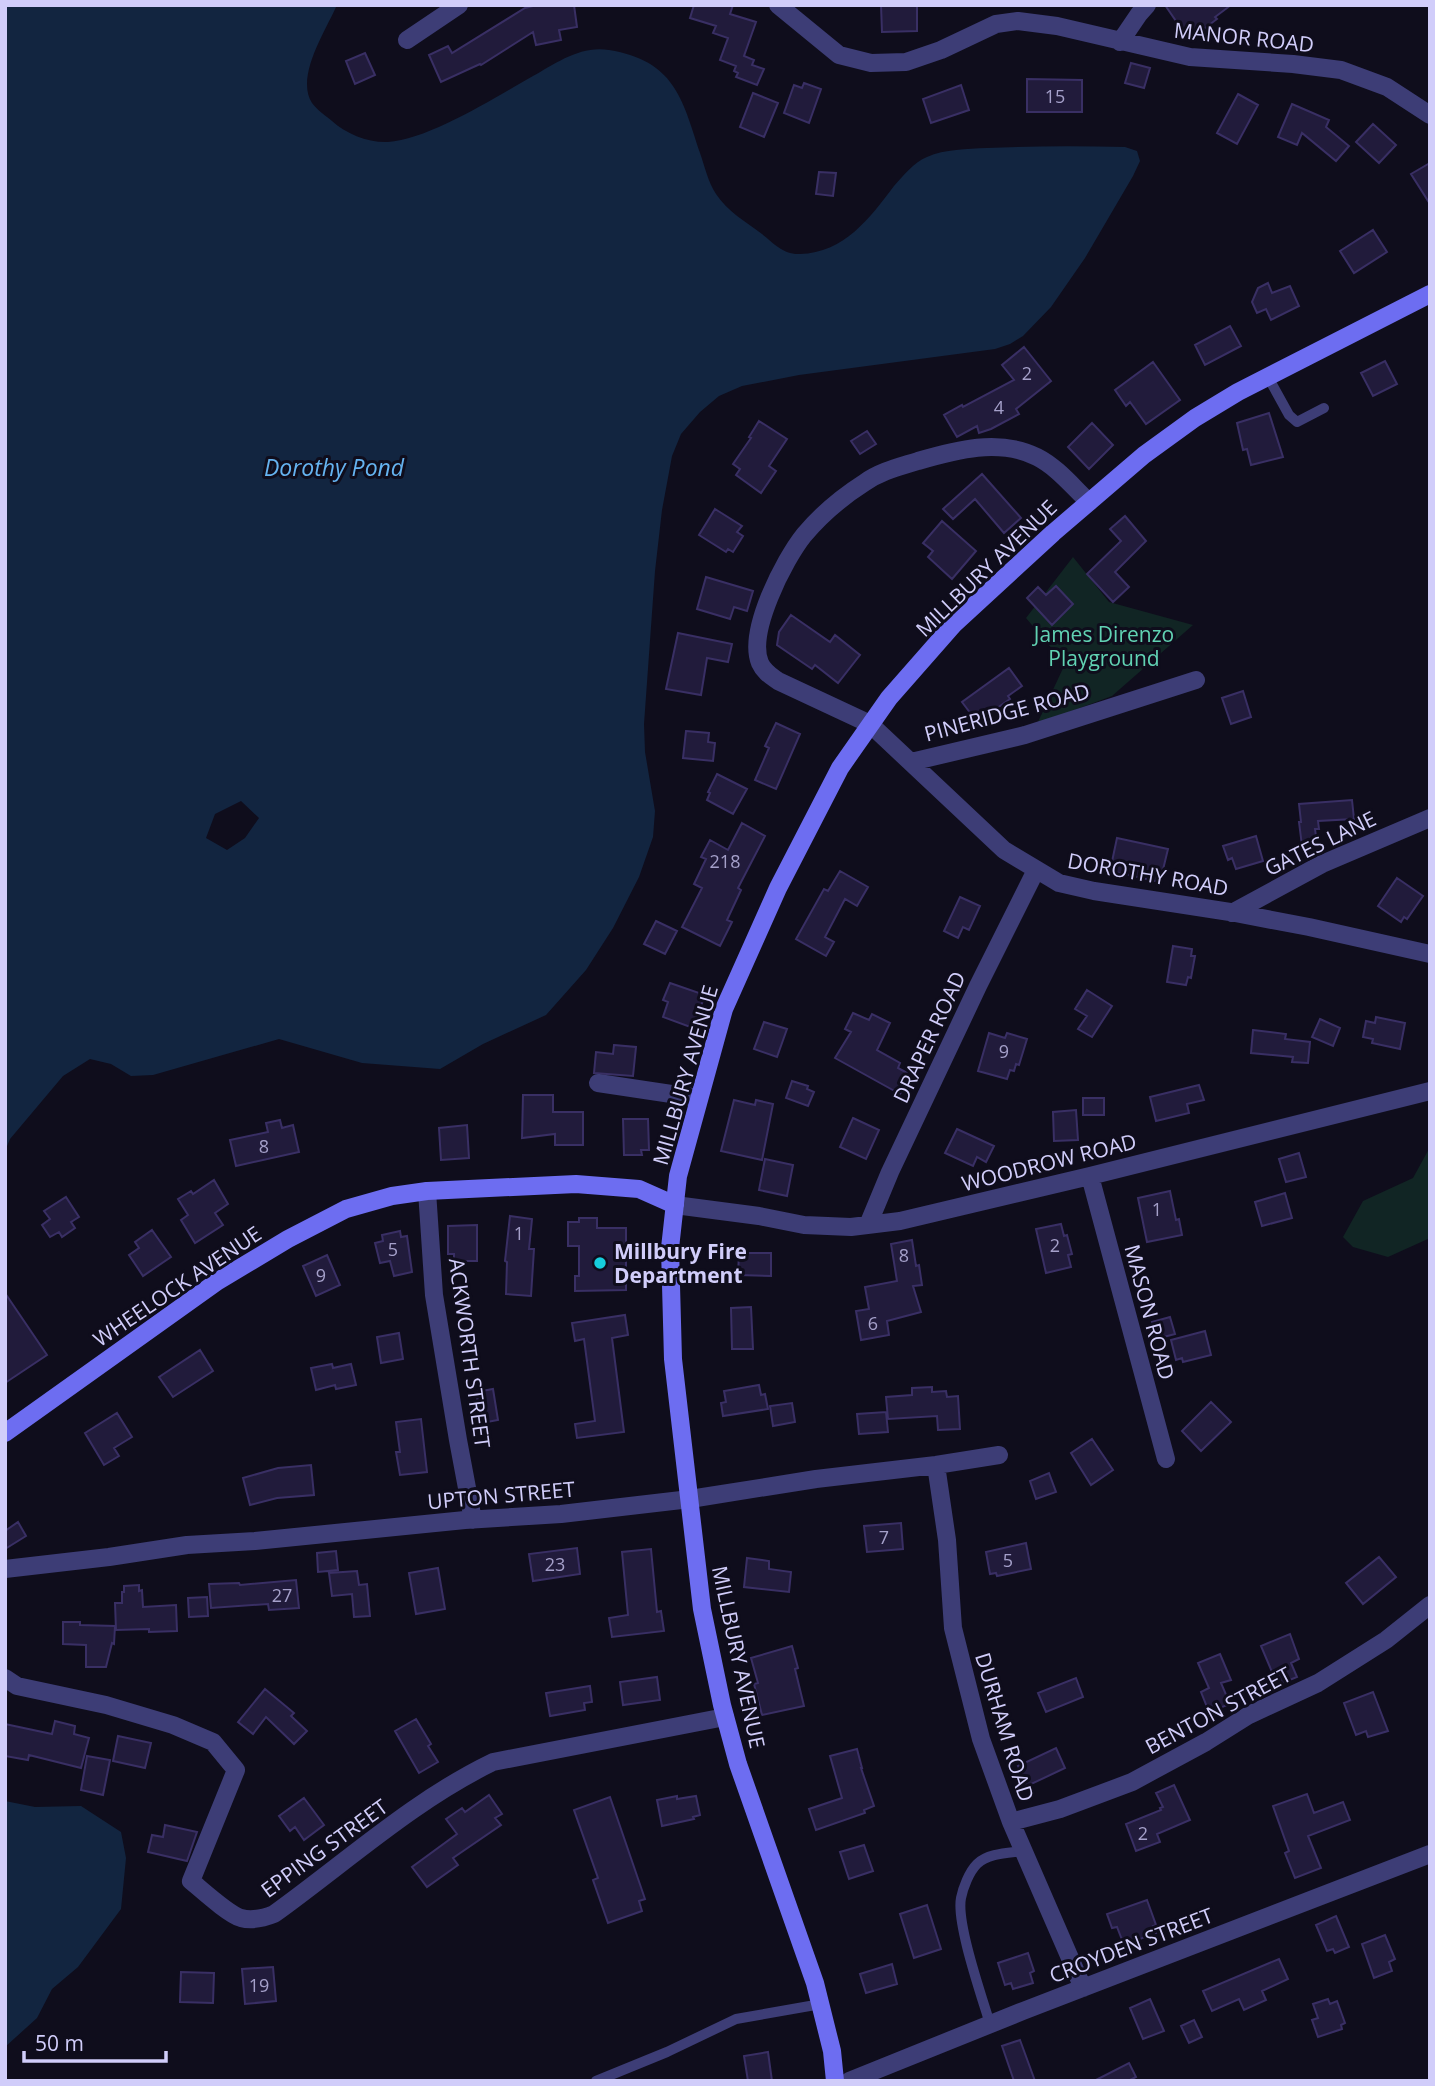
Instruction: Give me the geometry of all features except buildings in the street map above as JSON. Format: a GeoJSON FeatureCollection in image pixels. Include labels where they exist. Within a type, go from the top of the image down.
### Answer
{"type":"FeatureCollection","features":[{"type":"Feature","properties":{"kind":"main road","name":"MILLBURY AVENUE"},"geometry":{"type":"LineString","coordinates":[[835,2081],[832,2051],[816,1983],[738,1764],[725,1717],[702,1609],[673,1359],[670,1248],[678,1176],[724,1009],[778,888],[840,768],[889,698],[954,624],[1089,502],[1144,455],[1195,418],[1268,377],[1430,294]]}},
{"type":"Feature","properties":{"kind":"main road","name":"WHEELOCK AVENUE"},"geometry":{"type":"LineString","coordinates":[[5,1433],[218,1281],[288,1239],[346,1209],[393,1196],[427,1191],[576,1184],[639,1189],[675,1205]]}},
{"type":"Feature","properties":{"kind":"street"},"geometry":{"type":"LineString","coordinates":[[407,40],[459,5]]}},
{"type":"Feature","properties":{"kind":"street","name":"MANOR ROAD"},"geometry":{"type":"LineString","coordinates":[[778,5],[839,55],[871,64],[906,62],[941,50],[996,24],[1018,21],[1057,26],[1190,57],[1341,70],[1387,87],[1430,115]]}},
{"type":"Feature","properties":{"kind":"street"},"geometry":{"type":"LineString","coordinates":[[1120,42],[1147,5]]}},
{"type":"Feature","properties":{"kind":"street","name":"DOROTHY ROAD"},"geometry":{"type":"LineString","coordinates":[[1089,502],[1050,465],[1036,456],[1015,449],[991,446],[955,450],[884,471],[862,484],[820,518],[790,555],[760,625],[759,660],[766,673],[779,681],[870,724],[1004,850],[1059,883],[1232,913],[1430,954]]}},
{"type":"Feature","properties":{"kind":"street","name":"PINERIDGE ROAD"},"geometry":{"type":"LineString","coordinates":[[911,762],[1025,735],[1196,680]]}},
{"type":"Feature","properties":{"kind":"street","name":"GATES LANE"},"geometry":{"type":"LineString","coordinates":[[1232,913],[1322,864],[1430,818]]}},
{"type":"Feature","properties":{"kind":"street","name":"DRAPER ROAD"},"geometry":{"type":"LineString","coordinates":[[868,1225],[890,1172],[978,986],[1036,870]]}},
{"type":"Feature","properties":{"kind":"street"},"geometry":{"type":"LineString","coordinates":[[598,1083],[698,1098]]}},
{"type":"Feature","properties":{"kind":"street","name":"WOODROW ROAD"},"geometry":{"type":"LineString","coordinates":[[675,1205],[760,1216],[804,1225],[851,1227],[900,1221],[1430,1091]]}},
{"type":"Feature","properties":{"kind":"street","name":"MASON ROAD"},"geometry":{"type":"LineString","coordinates":[[1090,1176],[1166,1459]]}},
{"type":"Feature","properties":{"kind":"street","name":"ACKWORTH STREET"},"geometry":{"type":"LineString","coordinates":[[427,1191],[434,1295],[474,1520]]}},
{"type":"Feature","properties":{"kind":"street","name":"UPTON STREET"},"geometry":{"type":"LineString","coordinates":[[5,1569],[187,1545],[561,1514],[690,1499],[999,1455]]}},
{"type":"Feature","properties":{"kind":"street","name":"DURHAM ROAD"},"geometry":{"type":"LineString","coordinates":[[936,1465],[947,1540],[953,1628],[981,1739],[1011,1822],[1083,1988]]}},
{"type":"Feature","properties":{"kind":"street","name":"BENTON STREET"},"geometry":{"type":"LineString","coordinates":[[1011,1822],[1060,1809],[1132,1782],[1249,1715],[1328,1677],[1386,1640],[1430,1605]]}},
{"type":"Feature","properties":{"kind":"street","name":"EPPING STREET"},"geometry":{"type":"LineString","coordinates":[[5,1678],[18,1686],[106,1705],[173,1725],[213,1742],[236,1769],[191,1881],[239,1917],[251,1919],[262,1919],[274,1914],[394,1824],[474,1771],[493,1762],[725,1717]]}},
{"type":"Feature","properties":{"kind":"street","name":"CROYDEN STREET"},"geometry":{"type":"LineString","coordinates":[[849,2081],[1430,1854]]}},
{"type":"Feature","properties":{"kind":"lane"},"geometry":{"type":"LineString","coordinates":[[1268,377],[1289,415],[1297,422],[1324,408]]}},
{"type":"Feature","properties":{"kind":"lane"},"geometry":{"type":"LineString","coordinates":[[990,2024],[961,1918],[961,1899],[977,1864],[990,1856],[1023,1851]]}},
{"type":"Feature","properties":{"kind":"lane"},"geometry":{"type":"LineString","coordinates":[[596,2081],[667,2052],[736,2019],[821,2004]]}},
{"type":"Feature","properties":{"kind":"green space","name":"James Direnzo Playground"},"geometry":{"type":"Polygon","coordinates":[[[1073,557],[1109,602],[1193,625],[1112,696],[1037,724],[1065,664],[1026,618],[1073,557]]]}},
{"type":"Feature","properties":{"kind":"green space"},"geometry":{"type":"Polygon","coordinates":[[[1430,1147],[1430,1238],[1388,1257],[1353,1247],[1343,1237],[1363,1201],[1413,1178],[1430,1147]]]}},
{"type":"Feature","properties":{"kind":"water","name":"Dorothy Pond"},"geometry":{"type":"Polygon","coordinates":[[[5,5],[337,5],[314,54],[307,80],[308,92],[314,106],[338,126],[358,137],[381,142],[404,139],[442,126],[579,53],[599,49],[631,55],[662,73],[672,85],[687,115],[711,184],[720,200],[775,245],[794,254],[816,252],[843,240],[865,221],[909,170],[922,159],[934,154],[964,149],[1038,147],[1125,147],[1137,151],[1140,161],[1133,176],[1085,258],[1051,307],[1023,336],[995,349],[799,375],[742,386],[719,396],[700,412],[681,434],[672,456],[662,510],[644,724],[645,752],[655,811],[653,837],[639,877],[613,928],[586,970],[546,1015],[483,1044],[440,1069],[362,1063],[279,1039],[153,1075],[131,1076],[111,1064],[90,1059],[63,1076],[10,1139],[5,1151],[5,5]],[[241,801],[215,814],[206,838],[227,850],[245,838],[259,818],[241,801]]]}},
{"type":"Feature","properties":{"kind":"water"},"geometry":{"type":"Polygon","coordinates":[[[5,1801],[35,1807],[81,1806],[121,1832],[126,1858],[121,1909],[78,1967],[52,1989],[37,2018],[5,2047],[5,1801]]]}},
{"type":"Feature","properties":{"kind":"place","name":"Millbury Fire Department"},"geometry":{"type":"Point","coordinates":[600,1263]}}]}
